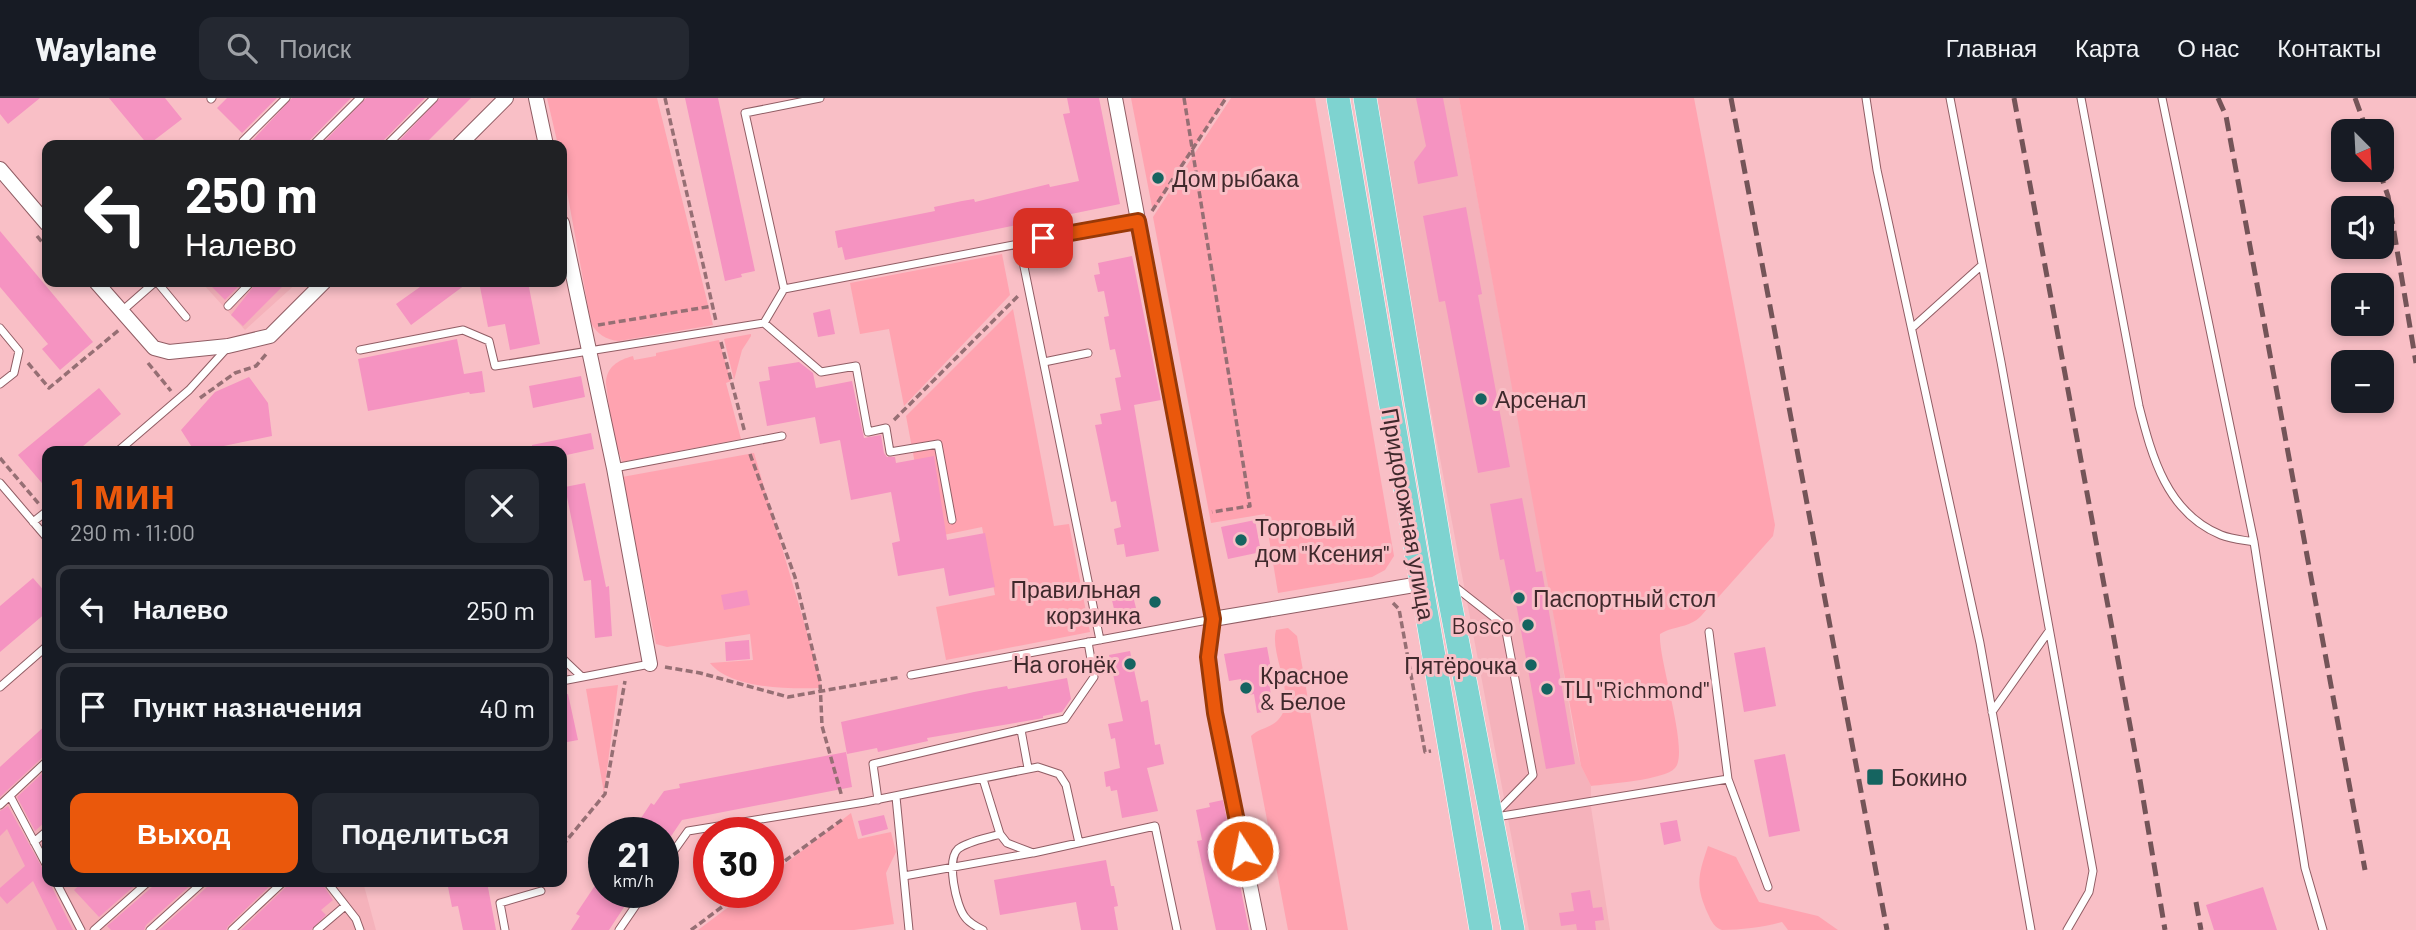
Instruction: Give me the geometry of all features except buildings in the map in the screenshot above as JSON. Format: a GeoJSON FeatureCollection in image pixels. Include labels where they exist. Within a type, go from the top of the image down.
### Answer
{"type":"FeatureCollection","features":[{"type":"Feature","properties":{"kind":"main road","name":"Придорожная улица"},"geometry":{"type":"LineString","coordinates":[[1338,98],[1481,930]]}},
{"type":"Feature","properties":{"kind":"main road"},"geometry":{"type":"LineString","coordinates":[[1365,98],[1446,581],[1513,930]]}},
{"type":"Feature","properties":{"kind":"street"},"geometry":{"type":"LineString","coordinates":[[465,140],[506,98]]}},
{"type":"Feature","properties":{"kind":"street"},"geometry":{"type":"LineString","coordinates":[[536,98],[545,140]]}},
{"type":"Feature","properties":{"kind":"street"},"geometry":{"type":"LineString","coordinates":[[1115,98],[1213,619],[1208,657],[1215,713],[1259,930]]}},
{"type":"Feature","properties":{"kind":"street"},"geometry":{"type":"LineString","coordinates":[[0,169],[42,218]]}},
{"type":"Feature","properties":{"kind":"street"},"geometry":{"type":"LineString","coordinates":[[567,247],[614,468],[650,664]]}},
{"type":"Feature","properties":{"kind":"street"},"geometry":{"type":"LineString","coordinates":[[100,287],[154,348],[169,352],[228,346],[267,337],[319,287]]}},
{"type":"Feature","properties":{"kind":"street"},"geometry":{"type":"LineString","coordinates":[[1213,619],[1420,584]]}},
{"type":"Feature","properties":{"kind":"lane"},"geometry":{"type":"LineString","coordinates":[[244,140],[286,98]]}},
{"type":"Feature","properties":{"kind":"lane"},"geometry":{"type":"LineString","coordinates":[[318,140],[360,98]]}},
{"type":"Feature","properties":{"kind":"lane"},"geometry":{"type":"LineString","coordinates":[[392,140],[434,98]]}},
{"type":"Feature","properties":{"kind":"lane"},"geometry":{"type":"LineString","coordinates":[[360,349],[463,330],[489,341],[495,366],[764,323],[784,289],[745,113],[820,98]]}},
{"type":"Feature","properties":{"kind":"lane"},"geometry":{"type":"LineString","coordinates":[[1866,98],[1877,170],[1980,643],[2031,930]]}},
{"type":"Feature","properties":{"kind":"lane"},"geometry":{"type":"LineString","coordinates":[[1950,98],[2093,871],[2089,892],[2067,930]]}},
{"type":"Feature","properties":{"kind":"lane"},"geometry":{"type":"LineString","coordinates":[[2081,98],[2139,406],[2152,454],[2179,506],[2202,525],[2223,536],[2254,542]]}},
{"type":"Feature","properties":{"kind":"lane"},"geometry":{"type":"LineString","coordinates":[[2162,98],[2254,542],[2305,868],[2323,930]]}},
{"type":"Feature","properties":{"kind":"lane"},"geometry":{"type":"LineString","coordinates":[[784,289],[1138,221]]}},
{"type":"Feature","properties":{"kind":"lane"},"geometry":{"type":"LineString","coordinates":[[1020,242],[1100,640]]}},
{"type":"Feature","properties":{"kind":"lane"},"geometry":{"type":"LineString","coordinates":[[1912,328],[1982,264]]}},
{"type":"Feature","properties":{"kind":"lane"},"geometry":{"type":"LineString","coordinates":[[121,311],[150,287]]}},
{"type":"Feature","properties":{"kind":"lane"},"geometry":{"type":"LineString","coordinates":[[160,287],[186,317]]}},
{"type":"Feature","properties":{"kind":"lane"},"geometry":{"type":"LineString","coordinates":[[228,306],[246,287]]}},
{"type":"Feature","properties":{"kind":"lane"},"geometry":{"type":"LineString","coordinates":[[764,323],[821,372],[856,366],[868,432],[886,428],[890,452],[938,444],[952,520]]}},
{"type":"Feature","properties":{"kind":"lane"},"geometry":{"type":"LineString","coordinates":[[0,328],[19,351],[14,373],[0,384]]}},
{"type":"Feature","properties":{"kind":"lane"},"geometry":{"type":"LineString","coordinates":[[124,446],[189,390],[228,346]]}},
{"type":"Feature","properties":{"kind":"lane"},"geometry":{"type":"LineString","coordinates":[[1044,362],[1088,353]]}},
{"type":"Feature","properties":{"kind":"lane"},"geometry":{"type":"LineString","coordinates":[[614,468],[782,436]]}},
{"type":"Feature","properties":{"kind":"lane"},"geometry":{"type":"LineString","coordinates":[[0,483],[42,532]]}},
{"type":"Feature","properties":{"kind":"lane"},"geometry":{"type":"LineString","coordinates":[[33,522],[42,515]]}},
{"type":"Feature","properties":{"kind":"lane"},"geometry":{"type":"LineString","coordinates":[[1446,581],[1505,626],[1533,775],[1492,818]]}},
{"type":"Feature","properties":{"kind":"lane"},"geometry":{"type":"LineString","coordinates":[[911,675],[1213,619]]}},
{"type":"Feature","properties":{"kind":"lane"},"geometry":{"type":"LineString","coordinates":[[1992,712],[2049,631]]}},
{"type":"Feature","properties":{"kind":"lane"},"geometry":{"type":"LineString","coordinates":[[1709,632],[1728,779],[1768,887]]}},
{"type":"Feature","properties":{"kind":"lane"},"geometry":{"type":"LineString","coordinates":[[878,800],[873,764],[1065,719],[1094,677],[1088,642]]}},
{"type":"Feature","properties":{"kind":"lane"},"geometry":{"type":"LineString","coordinates":[[0,687],[42,650]]}},
{"type":"Feature","properties":{"kind":"lane"},"geometry":{"type":"LineString","coordinates":[[567,664],[582,677]]}},
{"type":"Feature","properties":{"kind":"lane"},"geometry":{"type":"LineString","coordinates":[[567,680],[650,664]]}},
{"type":"Feature","properties":{"kind":"lane"},"geometry":{"type":"LineString","coordinates":[[1021,730],[1028,768]]}},
{"type":"Feature","properties":{"kind":"lane"},"geometry":{"type":"LineString","coordinates":[[0,805],[42,766]]}},
{"type":"Feature","properties":{"kind":"lane"},"geometry":{"type":"LineString","coordinates":[[679,844],[688,831],[896,797],[1038,767],[1059,774],[1066,785],[1079,843]]}},
{"type":"Feature","properties":{"kind":"lane"},"geometry":{"type":"LineString","coordinates":[[983,779],[1000,834],[1007,843],[1033,853]]}},
{"type":"Feature","properties":{"kind":"lane"},"geometry":{"type":"LineString","coordinates":[[1492,818],[1728,779]]}},
{"type":"Feature","properties":{"kind":"lane"},"geometry":{"type":"LineString","coordinates":[[10,796],[42,857]]}},
{"type":"Feature","properties":{"kind":"lane"},"geometry":{"type":"LineString","coordinates":[[896,797],[909,930]]}},
{"type":"Feature","properties":{"kind":"lane"},"geometry":{"type":"LineString","coordinates":[[904,876],[953,869],[1155,826],[1177,930]]}},
{"type":"Feature","properties":{"kind":"lane"},"geometry":{"type":"LineString","coordinates":[[983,930],[965,918],[957,900],[953,856],[959,848],[1000,834]]}},
{"type":"Feature","properties":{"kind":"lane"},"geometry":{"type":"LineString","coordinates":[[34,842],[42,835]]}},
{"type":"Feature","properties":{"kind":"lane"},"geometry":{"type":"LineString","coordinates":[[58,887],[81,930]]}},
{"type":"Feature","properties":{"kind":"lane"},"geometry":{"type":"LineString","coordinates":[[94,930],[142,887]]}},
{"type":"Feature","properties":{"kind":"lane"},"geometry":{"type":"LineString","coordinates":[[150,930],[197,887]]}},
{"type":"Feature","properties":{"kind":"lane"},"geometry":{"type":"LineString","coordinates":[[232,930],[278,887]]}},
{"type":"Feature","properties":{"kind":"lane"},"geometry":{"type":"LineString","coordinates":[[331,887],[356,919],[360,930]]}},
{"type":"Feature","properties":{"kind":"lane"},"geometry":{"type":"LineString","coordinates":[[505,930],[500,903],[541,891]]}},
{"type":"Feature","properties":{"kind":"lane"},"geometry":{"type":"LineString","coordinates":[[317,930],[345,905]]}},
{"type":"Feature","properties":{"kind":"lane"},"geometry":{"type":"LineString","coordinates":[[619,930],[634,908]]}},
{"type":"Feature","properties":{"kind":"path"},"geometry":{"type":"LineString","coordinates":[[1184,98],[1250,506],[1212,512]]}},
{"type":"Feature","properties":{"kind":"path"},"geometry":{"type":"LineString","coordinates":[[1138,221],[1149,215],[1226,98]]}},
{"type":"Feature","properties":{"kind":"path"},"geometry":{"type":"LineString","coordinates":[[886,428],[1028,286]]}},
{"type":"Feature","properties":{"kind":"path"},"geometry":{"type":"LineString","coordinates":[[584,327],[713,306]]}},
{"type":"Feature","properties":{"kind":"path"},"geometry":{"type":"LineString","coordinates":[[19,351],[49,388],[119,330],[124,336]]}},
{"type":"Feature","properties":{"kind":"path"},"geometry":{"type":"LineString","coordinates":[[191,406],[212,387],[235,373],[256,366],[267,355],[267,337]]}},
{"type":"Feature","properties":{"kind":"path"},"geometry":{"type":"LineString","coordinates":[[146,361],[172,390],[162,399]]}},
{"type":"Feature","properties":{"kind":"path"},"geometry":{"type":"LineString","coordinates":[[0,458],[40,504],[42,503]]}},
{"type":"Feature","properties":{"kind":"path"},"geometry":{"type":"LineString","coordinates":[[1383,601],[1391,601],[1399,609],[1425,752],[1449,747]]}},
{"type":"Feature","properties":{"kind":"path"},"geometry":{"type":"LineString","coordinates":[[650,664],[700,673],[788,696],[911,675]]}},
{"type":"Feature","properties":{"kind":"path"},"geometry":{"type":"LineString","coordinates":[[567,840],[605,794],[628,668]]}},
{"type":"Feature","properties":{"kind":"path"},"geometry":{"type":"LineString","coordinates":[[784,861],[865,802]]}},
{"type":"Feature","properties":{"kind":"path"},"geometry":{"type":"LineString","coordinates":[[691,930],[721,908]]}},
{"type":"Feature","properties":{"kind":"shaded area"},"geometry":{"type":"Polygon","coordinates":[[[547,98],[657,98],[713,325],[619,341],[606,338],[593,327],[567,191],[567,140],[557,140],[547,98]]]}},
{"type":"Feature","properties":{"kind":"shaded area"},"geometry":{"type":"Polygon","coordinates":[[[1131,98],[1226,98],[1153,212],[1131,98]]]}},
{"type":"Feature","properties":{"kind":"shaded area"},"geometry":{"type":"Polygon","coordinates":[[[1231,98],[1315,98],[1394,556],[1385,570],[1372,577],[1278,593],[1265,514],[1211,523],[1153,217],[1231,98]]]}},
{"type":"Feature","properties":{"kind":"shaded area"},"geometry":{"type":"Polygon","coordinates":[[[1372,98],[1459,98],[1576,746],[1581,766],[1591,786],[1591,807],[1610,930],[1529,930],[1372,98]]]}},
{"type":"Feature","properties":{"kind":"shaded area"},"geometry":{"type":"Polygon","coordinates":[[[1459,98],[1694,98],[1775,525],[1773,536],[1699,618],[1660,634],[1679,744],[1679,759],[1675,768],[1660,776],[1591,786],[1581,766],[1459,98]]]}},
{"type":"Feature","properties":{"kind":"shaded area"},"geometry":{"type":"Polygon","coordinates":[[[1002,254],[1010,295],[904,406],[889,329],[860,334],[850,283],[1002,254]]]}},
{"type":"Feature","properties":{"kind":"shaded area"},"geometry":{"type":"Polygon","coordinates":[[[206,287],[292,287],[245,330],[206,287]]]}},
{"type":"Feature","properties":{"kind":"shaded area"},"geometry":{"type":"Polygon","coordinates":[[[1013,309],[1054,526],[1069,524],[1090,632],[946,660],[936,607],[995,595],[982,527],[929,538],[906,416],[1013,309]]]}},
{"type":"Feature","properties":{"kind":"shaded area"},"geometry":{"type":"Polygon","coordinates":[[[751,334],[742,350],[734,380],[724,339],[751,334]]]}},
{"type":"Feature","properties":{"kind":"shaded area"},"geometry":{"type":"Polygon","coordinates":[[[719,340],[731,381],[726,383],[741,439],[622,462],[613,434],[606,384],[611,369],[618,362],[633,356],[634,360],[656,356],[656,353],[719,340]]]}},
{"type":"Feature","properties":{"kind":"shaded area"},"geometry":{"type":"Polygon","coordinates":[[[754,453],[819,673],[821,688],[746,683],[719,672],[710,663],[753,660],[750,634],[667,647],[656,644],[622,477],[754,453]]]}},
{"type":"Feature","properties":{"kind":"shaded area"},"geometry":{"type":"Polygon","coordinates":[[[1288,628],[1297,636],[1348,930],[1288,930],[1251,736],[1275,723],[1284,711],[1285,689],[1275,640],[1276,630],[1288,628]]]}},
{"type":"Feature","properties":{"kind":"shaded area"},"geometry":{"type":"Polygon","coordinates":[[[618,685],[604,793],[586,689],[618,685]]]}},
{"type":"Feature","properties":{"kind":"shaded area"},"geometry":{"type":"Polygon","coordinates":[[[42,729],[42,887],[364,887],[376,930],[0,930],[0,767],[42,729]]]}},
{"type":"Feature","properties":{"kind":"shaded area"},"geometry":{"type":"Polygon","coordinates":[[[851,813],[858,839],[891,832],[896,852],[886,873],[894,924],[854,930],[698,930],[727,908],[784,908],[784,865],[851,813]]]}},
{"type":"Feature","properties":{"kind":"shaded area"},"geometry":{"type":"Polygon","coordinates":[[[1708,846],[1736,857],[1759,902],[1818,916],[1838,930],[1788,930],[1782,922],[1745,929],[1717,928],[1708,914],[1699,880],[1708,846]]]}},
{"type":"Feature","properties":{"kind":"railway"},"geometry":{"type":"LineString","coordinates":[[1731,98],[1887,930]]}},
{"type":"Feature","properties":{"kind":"railway"},"geometry":{"type":"LineString","coordinates":[[2014,98],[2139,774],[2165,930]]}},
{"type":"Feature","properties":{"kind":"railway"},"geometry":{"type":"LineString","coordinates":[[2218,98],[2226,116],[2365,870]]}},
{"type":"Feature","properties":{"kind":"railway"},"geometry":{"type":"LineString","coordinates":[[2355,98],[2363,119]]}},
{"type":"Feature","properties":{"kind":"railway"},"geometry":{"type":"LineString","coordinates":[[2383,182],[2388,196],[2416,363]]}},
{"type":"Feature","properties":{"kind":"railway"},"geometry":{"type":"LineString","coordinates":[[2196,902],[2201,930]]}},
{"type":"Feature","properties":{"kind":"place","name":"Дом рыбака"},"geometry":{"type":"Point","coordinates":[1158,178]}},
{"type":"Feature","properties":{"kind":"place","name":"Арсенал"},"geometry":{"type":"Point","coordinates":[1481,399]}},
{"type":"Feature","properties":{"kind":"place","name":"Торговый дом \"Ксения\""},"geometry":{"type":"Point","coordinates":[1241,540]}},
{"type":"Feature","properties":{"kind":"place","name":"Паспортный стол"},"geometry":{"type":"Point","coordinates":[1519,598]}},
{"type":"Feature","properties":{"kind":"place","name":"Правильная корзинка"},"geometry":{"type":"Point","coordinates":[1155,602]}},
{"type":"Feature","properties":{"kind":"place","name":"Bosco"},"geometry":{"type":"Point","coordinates":[1528,625]}},
{"type":"Feature","properties":{"kind":"place","name":"На огонёк"},"geometry":{"type":"Point","coordinates":[1130,664]}},
{"type":"Feature","properties":{"kind":"place","name":"Пятёрочка"},"geometry":{"type":"Point","coordinates":[1531,665]}},
{"type":"Feature","properties":{"kind":"place","name":"Красное & Белое"},"geometry":{"type":"Point","coordinates":[1246,688]}},
{"type":"Feature","properties":{"kind":"place","name":"ТЦ \"Richmond\""},"geometry":{"type":"Point","coordinates":[1547,689]}},
{"type":"Feature","properties":{"kind":"place","name":"Бокино"},"geometry":{"type":"Point","coordinates":[1875,777]}},
{"type":"Feature","properties":{"kind":"route"},"geometry":{"type":"LineString","coordinates":[[1043,238],[1138,221],[1213,619],[1208,657],[1215,713],[1243,851]]}}]}
